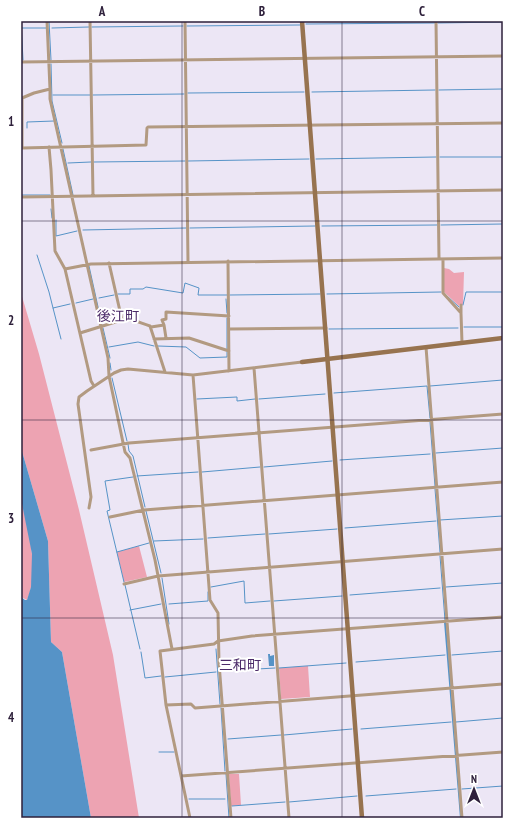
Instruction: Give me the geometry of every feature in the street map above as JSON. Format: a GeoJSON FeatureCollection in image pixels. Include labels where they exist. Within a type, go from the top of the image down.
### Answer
{"type":"FeatureCollection","features":[{"type":"Feature","properties":{"kind":"street"},"geometry":{"type":"LineString","coordinates":[[47,21],[50,61],[50,99],[108,358],[109,376],[126,443],[125,452],[130,458],[158,576],[172,649]]}},
{"type":"Feature","properties":{"kind":"street"},"geometry":{"type":"LineString","coordinates":[[90,21],[93,196]]}},
{"type":"Feature","properties":{"kind":"street"},"geometry":{"type":"LineString","coordinates":[[185,21],[188,262]]}},
{"type":"Feature","properties":{"kind":"street"},"geometry":{"type":"LineString","coordinates":[[302,21],[362,818]]}},
{"type":"Feature","properties":{"kind":"street"},"geometry":{"type":"LineString","coordinates":[[436,21],[438,191],[443,293],[461,313]]}},
{"type":"Feature","properties":{"kind":"street"},"geometry":{"type":"LineString","coordinates":[[21,62],[503,56]]}},
{"type":"Feature","properties":{"kind":"street"},"geometry":{"type":"LineString","coordinates":[[50,89],[22,98],[22,148],[146,145],[146,128],[148,127],[503,123]]}},
{"type":"Feature","properties":{"kind":"street"},"geometry":{"type":"LineString","coordinates":[[49,147],[55,251],[65,269],[91,382],[94,386]]}},
{"type":"Feature","properties":{"kind":"street"},"geometry":{"type":"LineString","coordinates":[[22,197],[503,190]]}},
{"type":"Feature","properties":{"kind":"street"},"geometry":{"type":"LineString","coordinates":[[65,269],[87,264],[109,263],[503,258]]}},
{"type":"Feature","properties":{"kind":"street"},"geometry":{"type":"LineString","coordinates":[[228,261],[229,371]]}},
{"type":"Feature","properties":{"kind":"street"},"geometry":{"type":"LineString","coordinates":[[109,263],[122,320]]}},
{"type":"Feature","properties":{"kind":"street"},"geometry":{"type":"LineString","coordinates":[[461,306],[462,343]]}},
{"type":"Feature","properties":{"kind":"street"},"geometry":{"type":"LineString","coordinates":[[166,338],[162,320],[166,319],[166,312],[229,316]]}},
{"type":"Feature","properties":{"kind":"street"},"geometry":{"type":"LineString","coordinates":[[80,334],[101,326],[131,319],[150,327],[164,325]]}},
{"type":"Feature","properties":{"kind":"street"},"geometry":{"type":"LineString","coordinates":[[150,327],[165,372]]}},
{"type":"Feature","properties":{"kind":"street"},"geometry":{"type":"LineString","coordinates":[[229,329],[326,328]]}},
{"type":"Feature","properties":{"kind":"street"},"geometry":{"type":"LineString","coordinates":[[154,338],[189,338],[229,351]]}},
{"type":"Feature","properties":{"kind":"street"},"geometry":{"type":"LineString","coordinates":[[89,508],[91,498],[78,404],[80,398],[94,386],[121,370],[128,369],[193,375],[503,338]]}},
{"type":"Feature","properties":{"kind":"street"},"geometry":{"type":"LineString","coordinates":[[426,347],[432,420],[435,487],[442,554],[456,756],[462,818]]}},
{"type":"Feature","properties":{"kind":"street"},"geometry":{"type":"LineString","coordinates":[[254,368],[289,818]]}},
{"type":"Feature","properties":{"kind":"street"},"geometry":{"type":"LineString","coordinates":[[193,375],[210,600],[218,613],[218,642],[226,773],[231,818]]}},
{"type":"Feature","properties":{"kind":"street"},"geometry":{"type":"LineString","coordinates":[[91,450],[126,443],[503,414]]}},
{"type":"Feature","properties":{"kind":"street"},"geometry":{"type":"LineString","coordinates":[[110,517],[142,510],[503,482]]}},
{"type":"Feature","properties":{"kind":"street"},"geometry":{"type":"LineString","coordinates":[[124,584],[158,576],[503,549]]}},
{"type":"Feature","properties":{"kind":"street"},"geometry":{"type":"LineString","coordinates":[[190,818],[166,705],[160,651],[274,634],[503,617]]}},
{"type":"Feature","properties":{"kind":"street"},"geometry":{"type":"LineString","coordinates":[[166,705],[191,704],[195,708],[503,684]]}},
{"type":"Feature","properties":{"kind":"street"},"geometry":{"type":"LineString","coordinates":[[182,776],[503,752]]}},
{"type":"Feature","properties":{"kind":"shaded area"},"geometry":{"type":"Polygon","coordinates":[[[444,268],[449,269],[454,273],[464,272],[463,305],[460,304],[459,306],[444,292],[444,268]]]}},
{"type":"Feature","properties":{"kind":"shaded area"},"geometry":{"type":"Polygon","coordinates":[[[21,293],[39,354],[79,510],[113,655],[139,818],[91,818],[62,652],[51,642],[48,541],[21,448],[21,293]]]}},
{"type":"Feature","properties":{"kind":"shaded area"},"geometry":{"type":"Polygon","coordinates":[[[21,499],[32,550],[33,563],[31,589],[27,600],[21,597],[21,499]]]}},
{"type":"Feature","properties":{"kind":"shaded area"},"geometry":{"type":"Polygon","coordinates":[[[139,546],[147,577],[124,582],[117,552],[139,546]]]}},
{"type":"Feature","properties":{"kind":"shaded area"},"geometry":{"type":"Polygon","coordinates":[[[308,666],[310,697],[281,699],[279,668],[308,666]]]}},
{"type":"Feature","properties":{"kind":"shaded area"},"geometry":{"type":"Polygon","coordinates":[[[229,774],[239,774],[241,805],[231,806],[229,774]]]}},
{"type":"Feature","properties":{"kind":"water"},"geometry":{"type":"Polygon","coordinates":[[[21,448],[48,541],[51,642],[62,652],[91,818],[21,818],[21,597],[27,600],[31,587],[32,554],[21,499],[21,448]]]}},
{"type":"Feature","properties":{"kind":"water"},"geometry":{"type":"Polygon","coordinates":[[[444,622],[446,622],[461,818],[460,818],[444,622]]]}},
{"type":"Feature","properties":{"kind":"water"},"geometry":{"type":"Polygon","coordinates":[[[268,654],[270,654],[270,656],[274,655],[274,666],[269,666],[268,654]]]}},
{"type":"Feature","properties":{"kind":"waterway"},"geometry":{"type":"LineString","coordinates":[[21,21],[23,60]]}},
{"type":"Feature","properties":{"kind":"waterway"},"geometry":{"type":"LineString","coordinates":[[49,21],[51,60]]}},
{"type":"Feature","properties":{"kind":"waterway"},"geometry":{"type":"LineString","coordinates":[[438,23],[503,22]]}},
{"type":"Feature","properties":{"kind":"waterway"},"geometry":{"type":"LineString","coordinates":[[306,24],[435,23]]}},
{"type":"Feature","properties":{"kind":"waterway"},"geometry":{"type":"LineString","coordinates":[[187,26],[300,25]]}},
{"type":"Feature","properties":{"kind":"waterway"},"geometry":{"type":"LineString","coordinates":[[92,27],[183,26]]}},
{"type":"Feature","properties":{"kind":"waterway"},"geometry":{"type":"LineString","coordinates":[[52,28],[89,27]]}},
{"type":"Feature","properties":{"kind":"waterway"},"geometry":{"type":"LineString","coordinates":[[22,28],[46,28]]}},
{"type":"Feature","properties":{"kind":"waterway"},"geometry":{"type":"LineString","coordinates":[[51,64],[52,101],[62,143]]}},
{"type":"Feature","properties":{"kind":"waterway"},"geometry":{"type":"LineString","coordinates":[[439,90],[503,89]]}},
{"type":"Feature","properties":{"kind":"waterway"},"geometry":{"type":"LineString","coordinates":[[312,92],[435,90]]}},
{"type":"Feature","properties":{"kind":"waterway"},"geometry":{"type":"LineString","coordinates":[[188,93],[304,92]]}},
{"type":"Feature","properties":{"kind":"waterway"},"geometry":{"type":"LineString","coordinates":[[93,95],[184,94]]}},
{"type":"Feature","properties":{"kind":"waterway"},"geometry":{"type":"LineString","coordinates":[[53,95],[90,95]]}},
{"type":"Feature","properties":{"kind":"waterway"},"geometry":{"type":"LineString","coordinates":[[27,128],[27,122],[54,121]]}},
{"type":"Feature","properties":{"kind":"waterway"},"geometry":{"type":"LineString","coordinates":[[63,149],[73,195]]}},
{"type":"Feature","properties":{"kind":"waterway"},"geometry":{"type":"LineString","coordinates":[[316,159],[436,157]]}},
{"type":"Feature","properties":{"kind":"waterway"},"geometry":{"type":"LineString","coordinates":[[440,157],[503,157]]}},
{"type":"Feature","properties":{"kind":"waterway"},"geometry":{"type":"LineString","coordinates":[[188,161],[309,159]]}},
{"type":"Feature","properties":{"kind":"waterway"},"geometry":{"type":"LineString","coordinates":[[94,162],[185,161]]}},
{"type":"Feature","properties":{"kind":"waterway"},"geometry":{"type":"LineString","coordinates":[[68,163],[91,162]]}},
{"type":"Feature","properties":{"kind":"waterway"},"geometry":{"type":"LineString","coordinates":[[22,195],[50,195]]}},
{"type":"Feature","properties":{"kind":"waterway"},"geometry":{"type":"LineString","coordinates":[[51,209],[52,218]]}},
{"type":"Feature","properties":{"kind":"waterway"},"geometry":{"type":"LineString","coordinates":[[56,220],[56,236],[77,231]]}},
{"type":"Feature","properties":{"kind":"waterway"},"geometry":{"type":"LineString","coordinates":[[441,225],[503,224]]}},
{"type":"Feature","properties":{"kind":"waterway"},"geometry":{"type":"LineString","coordinates":[[322,226],[437,225]]}},
{"type":"Feature","properties":{"kind":"waterway"},"geometry":{"type":"LineString","coordinates":[[190,228],[315,226]]}},
{"type":"Feature","properties":{"kind":"waterway"},"geometry":{"type":"LineString","coordinates":[[83,230],[186,228]]}},
{"type":"Feature","properties":{"kind":"waterway"},"geometry":{"type":"LineString","coordinates":[[37,255],[53,308]]}},
{"type":"Feature","properties":{"kind":"waterway"},"geometry":{"type":"LineString","coordinates":[[89,266],[102,325]]}},
{"type":"Feature","properties":{"kind":"waterway"},"geometry":{"type":"LineString","coordinates":[[118,294],[130,294],[130,289],[143,289],[146,287],[183,293],[185,283],[199,288],[198,295],[227,295]]}},
{"type":"Feature","properties":{"kind":"waterway"},"geometry":{"type":"LineString","coordinates":[[327,294],[441,292]]}},
{"type":"Feature","properties":{"kind":"waterway"},"geometry":{"type":"LineString","coordinates":[[463,305],[466,292],[503,292]]}},
{"type":"Feature","properties":{"kind":"waterway"},"geometry":{"type":"LineString","coordinates":[[230,295],[320,294]]}},
{"type":"Feature","properties":{"kind":"waterway"},"geometry":{"type":"LineString","coordinates":[[99,298],[114,295]]}},
{"type":"Feature","properties":{"kind":"waterway"},"geometry":{"type":"LineString","coordinates":[[447,296],[459,307]]}},
{"type":"Feature","properties":{"kind":"waterway"},"geometry":{"type":"LineString","coordinates":[[76,303],[93,299]]}},
{"type":"Feature","properties":{"kind":"waterway"},"geometry":{"type":"LineString","coordinates":[[226,299],[227,313]]}},
{"type":"Feature","properties":{"kind":"waterway"},"geometry":{"type":"LineString","coordinates":[[61,339],[53,308],[70,304]]}},
{"type":"Feature","properties":{"kind":"waterway"},"geometry":{"type":"LineString","coordinates":[[227,318],[227,349]]}},
{"type":"Feature","properties":{"kind":"waterway"},"geometry":{"type":"LineString","coordinates":[[464,327],[503,327]]}},
{"type":"Feature","properties":{"kind":"waterway"},"geometry":{"type":"LineString","coordinates":[[103,328],[110,358]]}},
{"type":"Feature","properties":{"kind":"waterway"},"geometry":{"type":"LineString","coordinates":[[329,329],[458,328]]}},
{"type":"Feature","properties":{"kind":"waterway"},"geometry":{"type":"LineString","coordinates":[[109,347],[138,342],[154,346]]}},
{"type":"Feature","properties":{"kind":"waterway"},"geometry":{"type":"LineString","coordinates":[[158,346],[186,347],[200,358],[227,357],[227,352]]}},
{"type":"Feature","properties":{"kind":"waterway"},"geometry":{"type":"LineString","coordinates":[[110,363],[111,370]]}},
{"type":"Feature","properties":{"kind":"waterway"},"geometry":{"type":"LineString","coordinates":[[112,378],[127,441]]}},
{"type":"Feature","properties":{"kind":"waterway"},"geometry":{"type":"LineString","coordinates":[[430,386],[503,380]]}},
{"type":"Feature","properties":{"kind":"waterway"},"geometry":{"type":"LineString","coordinates":[[334,393],[427,386],[430,418]]}},
{"type":"Feature","properties":{"kind":"waterway"},"geometry":{"type":"LineString","coordinates":[[259,399],[325,394]]}},
{"type":"Feature","properties":{"kind":"waterway"},"geometry":{"type":"LineString","coordinates":[[197,399],[237,397],[237,401],[255,399]]}},
{"type":"Feature","properties":{"kind":"waterway"},"geometry":{"type":"LineString","coordinates":[[430,422],[435,486]]}},
{"type":"Feature","properties":{"kind":"waterway"},"geometry":{"type":"LineString","coordinates":[[128,444],[129,451],[133,456],[145,507]]}},
{"type":"Feature","properties":{"kind":"waterway"},"geometry":{"type":"LineString","coordinates":[[436,453],[503,448]]}},
{"type":"Feature","properties":{"kind":"waterway"},"geometry":{"type":"LineString","coordinates":[[340,460],[430,454]]}},
{"type":"Feature","properties":{"kind":"waterway"},"geometry":{"type":"LineString","coordinates":[[264,467],[332,461]]}},
{"type":"Feature","properties":{"kind":"waterway"},"geometry":{"type":"LineString","coordinates":[[202,472],[260,467]]}},
{"type":"Feature","properties":{"kind":"waterway"},"geometry":{"type":"LineString","coordinates":[[137,476],[198,472]]}},
{"type":"Feature","properties":{"kind":"waterway"},"geometry":{"type":"LineString","coordinates":[[124,582],[107,511],[110,510],[105,481],[133,477]]}},
{"type":"Feature","properties":{"kind":"waterway"},"geometry":{"type":"LineString","coordinates":[[435,489],[440,552]]}},
{"type":"Feature","properties":{"kind":"waterway"},"geometry":{"type":"LineString","coordinates":[[146,511],[161,573]]}},
{"type":"Feature","properties":{"kind":"waterway"},"geometry":{"type":"LineString","coordinates":[[440,520],[503,516]]}},
{"type":"Feature","properties":{"kind":"waterway"},"geometry":{"type":"LineString","coordinates":[[345,528],[436,521]]}},
{"type":"Feature","properties":{"kind":"waterway"},"geometry":{"type":"LineString","coordinates":[[269,534],[337,529]]}},
{"type":"Feature","properties":{"kind":"waterway"},"geometry":{"type":"LineString","coordinates":[[208,538],[265,534]]}},
{"type":"Feature","properties":{"kind":"waterway"},"geometry":{"type":"LineString","coordinates":[[154,541],[203,539]]}},
{"type":"Feature","properties":{"kind":"waterway"},"geometry":{"type":"LineString","coordinates":[[117,552],[149,543]]}},
{"type":"Feature","properties":{"kind":"waterway"},"geometry":{"type":"LineString","coordinates":[[440,556],[445,620]]}},
{"type":"Feature","properties":{"kind":"waterway"},"geometry":{"type":"LineString","coordinates":[[162,578],[169,624]]}},
{"type":"Feature","properties":{"kind":"waterway"},"geometry":{"type":"LineString","coordinates":[[211,587],[244,581],[245,603],[270,601]]}},
{"type":"Feature","properties":{"kind":"waterway"},"geometry":{"type":"LineString","coordinates":[[446,587],[503,583]]}},
{"type":"Feature","properties":{"kind":"waterway"},"geometry":{"type":"LineString","coordinates":[[125,585],[140,649]]}},
{"type":"Feature","properties":{"kind":"waterway"},"geometry":{"type":"LineString","coordinates":[[350,595],[440,588]]}},
{"type":"Feature","properties":{"kind":"waterway"},"geometry":{"type":"LineString","coordinates":[[169,604],[208,601],[208,592]]}},
{"type":"Feature","properties":{"kind":"waterway"},"geometry":{"type":"LineString","coordinates":[[274,601],[342,596]]}},
{"type":"Feature","properties":{"kind":"waterway"},"geometry":{"type":"LineString","coordinates":[[130,610],[161,604]]}},
{"type":"Feature","properties":{"kind":"waterway"},"geometry":{"type":"LineString","coordinates":[[216,649],[220,704]]}},
{"type":"Feature","properties":{"kind":"waterway"},"geometry":{"type":"LineString","coordinates":[[452,655],[503,651]]}},
{"type":"Feature","properties":{"kind":"waterway"},"geometry":{"type":"LineString","coordinates":[[141,652],[145,678],[161,676]]}},
{"type":"Feature","properties":{"kind":"waterway"},"geometry":{"type":"LineString","coordinates":[[356,662],[445,655]]}},
{"type":"Feature","properties":{"kind":"waterway"},"geometry":{"type":"LineString","coordinates":[[279,668],[346,663]]}},
{"type":"Feature","properties":{"kind":"waterway"},"geometry":{"type":"LineString","coordinates":[[223,671],[275,668]]}},
{"type":"Feature","properties":{"kind":"waterway"},"geometry":{"type":"LineString","coordinates":[[165,677],[216,672]]}},
{"type":"Feature","properties":{"kind":"waterway"},"geometry":{"type":"LineString","coordinates":[[221,708],[225,771]]}},
{"type":"Feature","properties":{"kind":"waterway"},"geometry":{"type":"LineString","coordinates":[[456,722],[503,718]]}},
{"type":"Feature","properties":{"kind":"waterway"},"geometry":{"type":"LineString","coordinates":[[361,729],[451,722]]}},
{"type":"Feature","properties":{"kind":"waterway"},"geometry":{"type":"LineString","coordinates":[[284,735],[352,729]]}},
{"type":"Feature","properties":{"kind":"waterway"},"geometry":{"type":"LineString","coordinates":[[228,739],[281,735]]}},
{"type":"Feature","properties":{"kind":"waterway"},"geometry":{"type":"LineString","coordinates":[[159,752],[174,752]]}},
{"type":"Feature","properties":{"kind":"waterway"},"geometry":{"type":"LineString","coordinates":[[226,774],[229,818]]}},
{"type":"Feature","properties":{"kind":"waterway"},"geometry":{"type":"LineString","coordinates":[[462,789],[503,786]]}},
{"type":"Feature","properties":{"kind":"waterway"},"geometry":{"type":"LineString","coordinates":[[366,796],[456,789]]}},
{"type":"Feature","properties":{"kind":"waterway"},"geometry":{"type":"LineString","coordinates":[[289,802],[357,796]]}},
{"type":"Feature","properties":{"kind":"waterway"},"geometry":{"type":"LineString","coordinates":[[189,799],[225,799]]}},
{"type":"Feature","properties":{"kind":"waterway"},"geometry":{"type":"LineString","coordinates":[[232,806],[285,802]]}},
{"type":"Feature","properties":{"kind":"district","name":"後江町"},"geometry":{"type":"Point","coordinates":[118,316]}},
{"type":"Feature","properties":{"kind":"district","name":"三和町"},"geometry":{"type":"Point","coordinates":[240,665]}}]}
